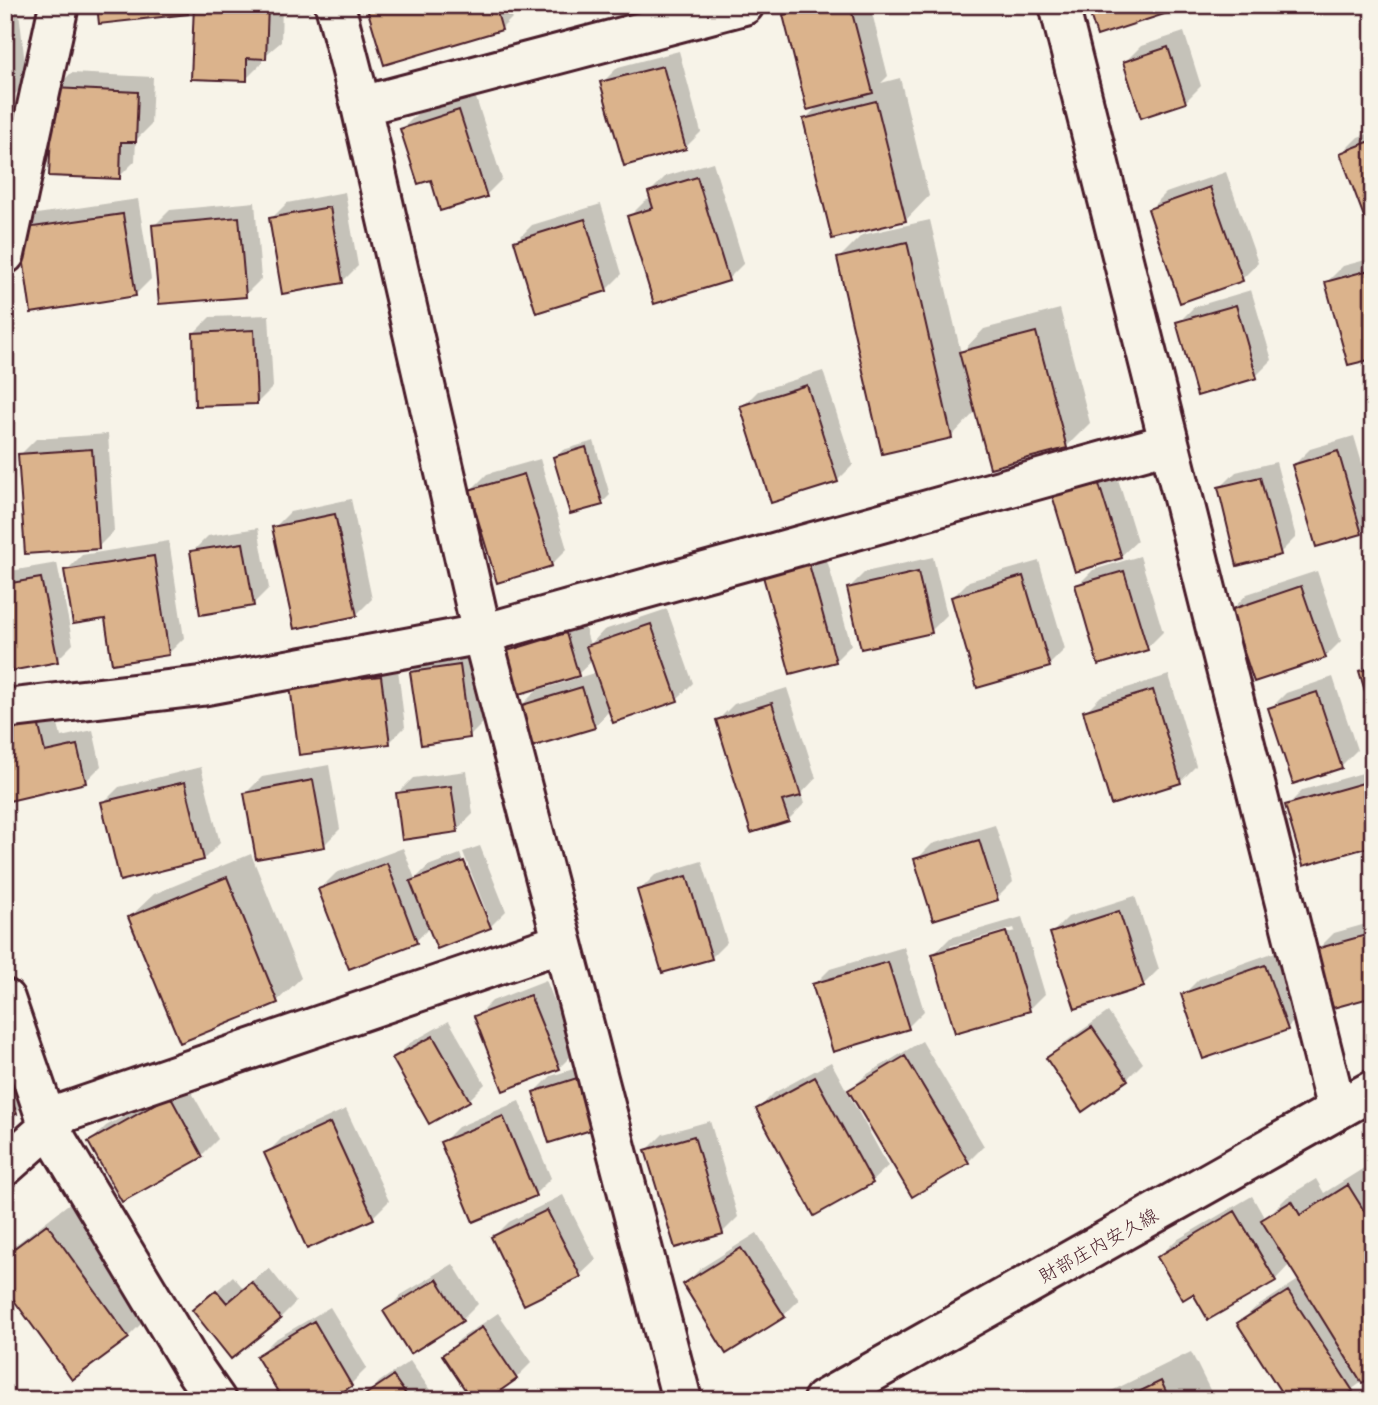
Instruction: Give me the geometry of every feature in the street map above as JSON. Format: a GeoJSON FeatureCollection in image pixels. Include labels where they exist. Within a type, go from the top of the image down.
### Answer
{"type":"FeatureCollection","features":[{"type":"Feature","properties":{"kind":"street"},"geometry":{"type":"LineString","coordinates":[[5,254],[59,5]]}},
{"type":"Feature","properties":{"kind":"street"},"geometry":{"type":"LineString","coordinates":[[335,5],[361,106],[482,634],[682,1400]]}},
{"type":"Feature","properties":{"kind":"street"},"geometry":{"type":"LineString","coordinates":[[361,106],[744,5]]}},
{"type":"Feature","properties":{"kind":"street"},"geometry":{"type":"LineString","coordinates":[[1059,5],[1337,1110]]}},
{"type":"Feature","properties":{"kind":"street"},"geometry":{"type":"LineString","coordinates":[[5,709],[201,685],[482,634],[1169,443]]}},
{"type":"Feature","properties":{"kind":"street"},"geometry":{"type":"LineString","coordinates":[[5,1166],[47,1123],[561,943]]}},
{"type":"Feature","properties":{"kind":"street"},"geometry":{"type":"LineString","coordinates":[[5,999],[47,1123],[193,1367],[216,1400]]}},
{"type":"Feature","properties":{"kind":"street","name":"財部庄内安久線"},"geometry":{"type":"LineString","coordinates":[[823,1400],[1373,1090]]}},
{"type":"Feature","properties":{"kind":"building"},"geometry":{"type":"Polygon","coordinates":[[[97,5],[187,5],[188,14],[99,24],[97,5]]]}},
{"type":"Feature","properties":{"kind":"building"},"geometry":{"type":"Polygon","coordinates":[[[194,5],[268,5],[266,59],[247,58],[247,81],[191,79],[194,5]]]}},
{"type":"Feature","properties":{"kind":"building"},"geometry":{"type":"Polygon","coordinates":[[[366,5],[495,5],[502,30],[384,65],[366,5]]]}},
{"type":"Feature","properties":{"kind":"building"},"geometry":{"type":"Polygon","coordinates":[[[821,5],[850,5],[873,93],[807,110],[783,15],[821,5]]]}},
{"type":"Feature","properties":{"kind":"building"},"geometry":{"type":"Polygon","coordinates":[[[1087,5],[1189,5],[1189,6],[1097,36],[1087,5]]]}},
{"type":"Feature","properties":{"kind":"building"},"geometry":{"type":"Polygon","coordinates":[[[5,40],[12,100],[5,101],[5,40]]]}},
{"type":"Feature","properties":{"kind":"building"},"geometry":{"type":"Polygon","coordinates":[[[1168,47],[1186,103],[1141,118],[1123,62],[1168,47]]]}},
{"type":"Feature","properties":{"kind":"building"},"geometry":{"type":"Polygon","coordinates":[[[663,66],[686,149],[624,166],[600,82],[663,66]]]}},
{"type":"Feature","properties":{"kind":"building"},"geometry":{"type":"Polygon","coordinates":[[[53,88],[138,92],[136,142],[121,142],[120,179],[49,176],[53,88]]]}},
{"type":"Feature","properties":{"kind":"building"},"geometry":{"type":"Polygon","coordinates":[[[876,101],[906,221],[832,239],[803,119],[876,101]]]}},
{"type":"Feature","properties":{"kind":"building"},"geometry":{"type":"Polygon","coordinates":[[[459,110],[487,197],[440,211],[431,180],[418,184],[400,129],[459,110]]]}},
{"type":"Feature","properties":{"kind":"building"},"geometry":{"type":"Polygon","coordinates":[[[1373,140],[1373,238],[1372,238],[1340,153],[1373,140]]]}},
{"type":"Feature","properties":{"kind":"building"},"geometry":{"type":"Polygon","coordinates":[[[697,177],[729,281],[654,304],[627,216],[653,208],[648,192],[697,177]]]}},
{"type":"Feature","properties":{"kind":"building"},"geometry":{"type":"Polygon","coordinates":[[[1210,187],[1243,281],[1180,303],[1148,209],[1210,187]]]}},
{"type":"Feature","properties":{"kind":"building"},"geometry":{"type":"Polygon","coordinates":[[[330,207],[343,283],[282,294],[269,218],[330,207]]]}},
{"type":"Feature","properties":{"kind":"building"},"geometry":{"type":"Polygon","coordinates":[[[123,214],[136,296],[31,313],[19,229],[123,214]]]}},
{"type":"Feature","properties":{"kind":"building"},"geometry":{"type":"Polygon","coordinates":[[[239,217],[246,297],[159,304],[152,225],[239,217]]]}},
{"type":"Feature","properties":{"kind":"building"},"geometry":{"type":"Polygon","coordinates":[[[585,219],[607,291],[536,313],[514,241],[585,219]]]}},
{"type":"Feature","properties":{"kind":"building"},"geometry":{"type":"Polygon","coordinates":[[[907,242],[952,438],[882,454],[837,258],[907,242]]]}},
{"type":"Feature","properties":{"kind":"building"},"geometry":{"type":"Polygon","coordinates":[[[1373,269],[1373,359],[1348,365],[1325,282],[1373,269]]]}},
{"type":"Feature","properties":{"kind":"building"},"geometry":{"type":"Polygon","coordinates":[[[1236,305],[1257,378],[1197,396],[1176,322],[1236,305]]]}},
{"type":"Feature","properties":{"kind":"building"},"geometry":{"type":"Polygon","coordinates":[[[254,330],[257,404],[195,406],[193,333],[254,330]]]}},
{"type":"Feature","properties":{"kind":"building"},"geometry":{"type":"Polygon","coordinates":[[[1036,332],[1067,448],[990,468],[959,352],[1036,332]]]}},
{"type":"Feature","properties":{"kind":"building"},"geometry":{"type":"Polygon","coordinates":[[[807,385],[838,482],[771,503],[740,406],[807,385]]]}},
{"type":"Feature","properties":{"kind":"building"},"geometry":{"type":"Polygon","coordinates":[[[586,447],[603,505],[570,514],[553,457],[586,447]]]}},
{"type":"Feature","properties":{"kind":"building"},"geometry":{"type":"Polygon","coordinates":[[[92,449],[99,549],[25,554],[18,454],[92,449]]]}},
{"type":"Feature","properties":{"kind":"building"},"geometry":{"type":"Polygon","coordinates":[[[1338,451],[1362,534],[1316,547],[1292,465],[1338,451]]]}},
{"type":"Feature","properties":{"kind":"building"},"geometry":{"type":"Polygon","coordinates":[[[524,474],[552,566],[497,583],[469,490],[524,474]]]}},
{"type":"Feature","properties":{"kind":"building"},"geometry":{"type":"Polygon","coordinates":[[[1260,477],[1281,555],[1237,566],[1218,487],[1260,477]]]}},
{"type":"Feature","properties":{"kind":"building"},"geometry":{"type":"Polygon","coordinates":[[[1098,481],[1122,558],[1075,572],[1052,495],[1098,481]]]}},
{"type":"Feature","properties":{"kind":"building"},"geometry":{"type":"Polygon","coordinates":[[[335,514],[357,616],[294,629],[272,527],[335,514]]]}},
{"type":"Feature","properties":{"kind":"building"},"geometry":{"type":"Polygon","coordinates":[[[243,543],[254,606],[200,615],[190,551],[243,543]]]}},
{"type":"Feature","properties":{"kind":"building"},"geometry":{"type":"Polygon","coordinates":[[[154,556],[169,655],[112,664],[105,619],[73,624],[64,570],[154,556]]]}},
{"type":"Feature","properties":{"kind":"building"},"geometry":{"type":"Polygon","coordinates":[[[807,557],[836,662],[790,674],[761,569],[807,557]]]}},
{"type":"Feature","properties":{"kind":"building"},"geometry":{"type":"Polygon","coordinates":[[[1124,571],[1148,650],[1098,665],[1075,585],[1124,571]]]}},
{"type":"Feature","properties":{"kind":"building"},"geometry":{"type":"Polygon","coordinates":[[[918,572],[932,633],[861,649],[847,588],[918,572]]]}},
{"type":"Feature","properties":{"kind":"building"},"geometry":{"type":"Polygon","coordinates":[[[1023,576],[1050,667],[977,688],[951,597],[1023,576]]]}},
{"type":"Feature","properties":{"kind":"building"},"geometry":{"type":"Polygon","coordinates":[[[41,578],[58,662],[5,672],[5,584],[41,578]]]}},
{"type":"Feature","properties":{"kind":"building"},"geometry":{"type":"Polygon","coordinates":[[[1301,586],[1326,658],[1254,682],[1230,610],[1301,586]]]}},
{"type":"Feature","properties":{"kind":"building"},"geometry":{"type":"Polygon","coordinates":[[[651,624],[678,701],[613,723],[586,646],[651,624]]]}},
{"type":"Feature","properties":{"kind":"building"},"geometry":{"type":"Polygon","coordinates":[[[566,633],[579,676],[510,697],[497,654],[566,633]]]}},
{"type":"Feature","properties":{"kind":"building"},"geometry":{"type":"Polygon","coordinates":[[[460,665],[470,738],[421,745],[410,672],[460,665]]]}},
{"type":"Feature","properties":{"kind":"building"},"geometry":{"type":"Polygon","coordinates":[[[1373,668],[1373,718],[1359,671],[1373,668]]]}},
{"type":"Feature","properties":{"kind":"building"},"geometry":{"type":"Polygon","coordinates":[[[381,676],[390,744],[299,755],[290,686],[381,676]]]}},
{"type":"Feature","properties":{"kind":"building"},"geometry":{"type":"Polygon","coordinates":[[[582,687],[595,728],[531,747],[519,706],[582,687]]]}},
{"type":"Feature","properties":{"kind":"building"},"geometry":{"type":"Polygon","coordinates":[[[1153,690],[1181,783],[1111,805],[1083,711],[1153,690]]]}},
{"type":"Feature","properties":{"kind":"building"},"geometry":{"type":"Polygon","coordinates":[[[1317,692],[1342,768],[1293,784],[1268,708],[1317,692]]]}},
{"type":"Feature","properties":{"kind":"building"},"geometry":{"type":"Polygon","coordinates":[[[772,703],[801,796],[782,801],[789,821],[751,833],[716,720],[772,703]]]}},
{"type":"Feature","properties":{"kind":"building"},"geometry":{"type":"Polygon","coordinates":[[[38,722],[45,752],[77,745],[86,783],[5,802],[5,729],[38,722]]]}},
{"type":"Feature","properties":{"kind":"building"},"geometry":{"type":"Polygon","coordinates":[[[313,780],[325,847],[256,859],[244,793],[313,780]]]}},
{"type":"Feature","properties":{"kind":"building"},"geometry":{"type":"Polygon","coordinates":[[[185,782],[204,860],[120,881],[101,802],[185,782]]]}},
{"type":"Feature","properties":{"kind":"building"},"geometry":{"type":"Polygon","coordinates":[[[1363,783],[1373,819],[1373,846],[1303,866],[1285,805],[1363,783]]]}},
{"type":"Feature","properties":{"kind":"building"},"geometry":{"type":"Polygon","coordinates":[[[451,786],[458,832],[402,840],[396,793],[451,786]]]}},
{"type":"Feature","properties":{"kind":"building"},"geometry":{"type":"Polygon","coordinates":[[[979,840],[998,900],[933,920],[914,859],[979,840]]]}},
{"type":"Feature","properties":{"kind":"building"},"geometry":{"type":"Polygon","coordinates":[[[464,861],[491,928],[437,949],[410,881],[464,861]]]}},
{"type":"Feature","properties":{"kind":"building"},"geometry":{"type":"Polygon","coordinates":[[[387,863],[417,943],[349,969],[318,889],[387,863]]]}},
{"type":"Feature","properties":{"kind":"building"},"geometry":{"type":"Polygon","coordinates":[[[687,876],[712,959],[662,973],[637,890],[687,876]]]}},
{"type":"Feature","properties":{"kind":"building"},"geometry":{"type":"Polygon","coordinates":[[[227,877],[278,1003],[180,1043],[128,917],[227,877]]]}},
{"type":"Feature","properties":{"kind":"building"},"geometry":{"type":"Polygon","coordinates":[[[1119,911],[1144,987],[1075,1009],[1050,933],[1119,911]]]}},
{"type":"Feature","properties":{"kind":"building"},"geometry":{"type":"Polygon","coordinates":[[[1006,932],[1030,1011],[955,1033],[932,954],[1006,932]]]}},
{"type":"Feature","properties":{"kind":"building"},"geometry":{"type":"Polygon","coordinates":[[[1373,933],[1373,997],[1333,1008],[1316,949],[1373,933]]]}},
{"type":"Feature","properties":{"kind":"building"},"geometry":{"type":"Polygon","coordinates":[[[888,962],[909,1029],[833,1052],[812,984],[888,962]]]}},
{"type":"Feature","properties":{"kind":"building"},"geometry":{"type":"Polygon","coordinates":[[[1265,965],[1288,1030],[1203,1059],[1181,994],[1265,965]]]}},
{"type":"Feature","properties":{"kind":"building"},"geometry":{"type":"Polygon","coordinates":[[[530,995],[560,1069],[503,1091],[474,1016],[530,995]]]}},
{"type":"Feature","properties":{"kind":"building"},"geometry":{"type":"Polygon","coordinates":[[[1092,1027],[1128,1080],[1082,1112],[1046,1058],[1092,1027]]]}},
{"type":"Feature","properties":{"kind":"building"},"geometry":{"type":"Polygon","coordinates":[[[433,1036],[470,1101],[429,1124],[392,1058],[433,1036]]]}},
{"type":"Feature","properties":{"kind":"building"},"geometry":{"type":"Polygon","coordinates":[[[905,1056],[969,1163],[912,1197],[848,1090],[905,1056]]]}},
{"type":"Feature","properties":{"kind":"building"},"geometry":{"type":"Polygon","coordinates":[[[815,1077],[873,1183],[814,1216],[756,1109],[815,1077]]]}},
{"type":"Feature","properties":{"kind":"building"},"geometry":{"type":"Polygon","coordinates":[[[577,1078],[594,1129],[549,1143],[533,1092],[577,1078]]]}},
{"type":"Feature","properties":{"kind":"building"},"geometry":{"type":"Polygon","coordinates":[[[5,1083],[17,1114],[5,1118],[5,1083]]]}},
{"type":"Feature","properties":{"kind":"building"},"geometry":{"type":"Polygon","coordinates":[[[170,1096],[203,1157],[122,1202],[88,1142],[170,1096]]]}},
{"type":"Feature","properties":{"kind":"building"},"geometry":{"type":"Polygon","coordinates":[[[503,1116],[536,1196],[473,1222],[440,1142],[503,1116]]]}},
{"type":"Feature","properties":{"kind":"building"},"geometry":{"type":"Polygon","coordinates":[[[330,1123],[374,1219],[307,1249],[264,1153],[330,1123]]]}},
{"type":"Feature","properties":{"kind":"building"},"geometry":{"type":"Polygon","coordinates":[[[694,1136],[723,1234],[675,1248],[645,1150],[694,1136]]]}},
{"type":"Feature","properties":{"kind":"building"},"geometry":{"type":"Polygon","coordinates":[[[1348,1185],[1373,1225],[1373,1376],[1362,1383],[1261,1220],[1292,1201],[1300,1215],[1348,1185]]]}},
{"type":"Feature","properties":{"kind":"building"},"geometry":{"type":"Polygon","coordinates":[[[547,1210],[581,1277],[524,1305],[491,1237],[547,1210]]]}},
{"type":"Feature","properties":{"kind":"building"},"geometry":{"type":"Polygon","coordinates":[[[1235,1211],[1276,1281],[1208,1320],[1193,1294],[1183,1300],[1157,1257],[1235,1211]]]}},
{"type":"Feature","properties":{"kind":"building"},"geometry":{"type":"Polygon","coordinates":[[[47,1224],[129,1338],[72,1380],[5,1288],[5,1255],[47,1224]]]}},
{"type":"Feature","properties":{"kind":"building"},"geometry":{"type":"Polygon","coordinates":[[[741,1248],[785,1317],[726,1354],[683,1284],[741,1248]]]}},
{"type":"Feature","properties":{"kind":"building"},"geometry":{"type":"Polygon","coordinates":[[[437,1279],[463,1321],[410,1354],[383,1311],[437,1279]]]}},
{"type":"Feature","properties":{"kind":"building"},"geometry":{"type":"Polygon","coordinates":[[[252,1282],[281,1319],[231,1359],[192,1310],[216,1290],[227,1303],[252,1282]]]}},
{"type":"Feature","properties":{"kind":"building"},"geometry":{"type":"Polygon","coordinates":[[[1288,1291],[1353,1391],[1339,1400],[1286,1400],[1237,1323],[1288,1291]]]}},
{"type":"Feature","properties":{"kind":"building"},"geometry":{"type":"Polygon","coordinates":[[[314,1321],[352,1386],[329,1400],[283,1400],[256,1356],[314,1321]]]}},
{"type":"Feature","properties":{"kind":"building"},"geometry":{"type":"Polygon","coordinates":[[[482,1327],[517,1379],[487,1400],[472,1400],[442,1355],[482,1327]]]}},
{"type":"Feature","properties":{"kind":"building"},"geometry":{"type":"Polygon","coordinates":[[[393,1376],[410,1400],[360,1398],[393,1376]]]}},
{"type":"Feature","properties":{"kind":"building"},"geometry":{"type":"Polygon","coordinates":[[[1161,1381],[1170,1400],[1122,1400],[1161,1381]]]}}]}
